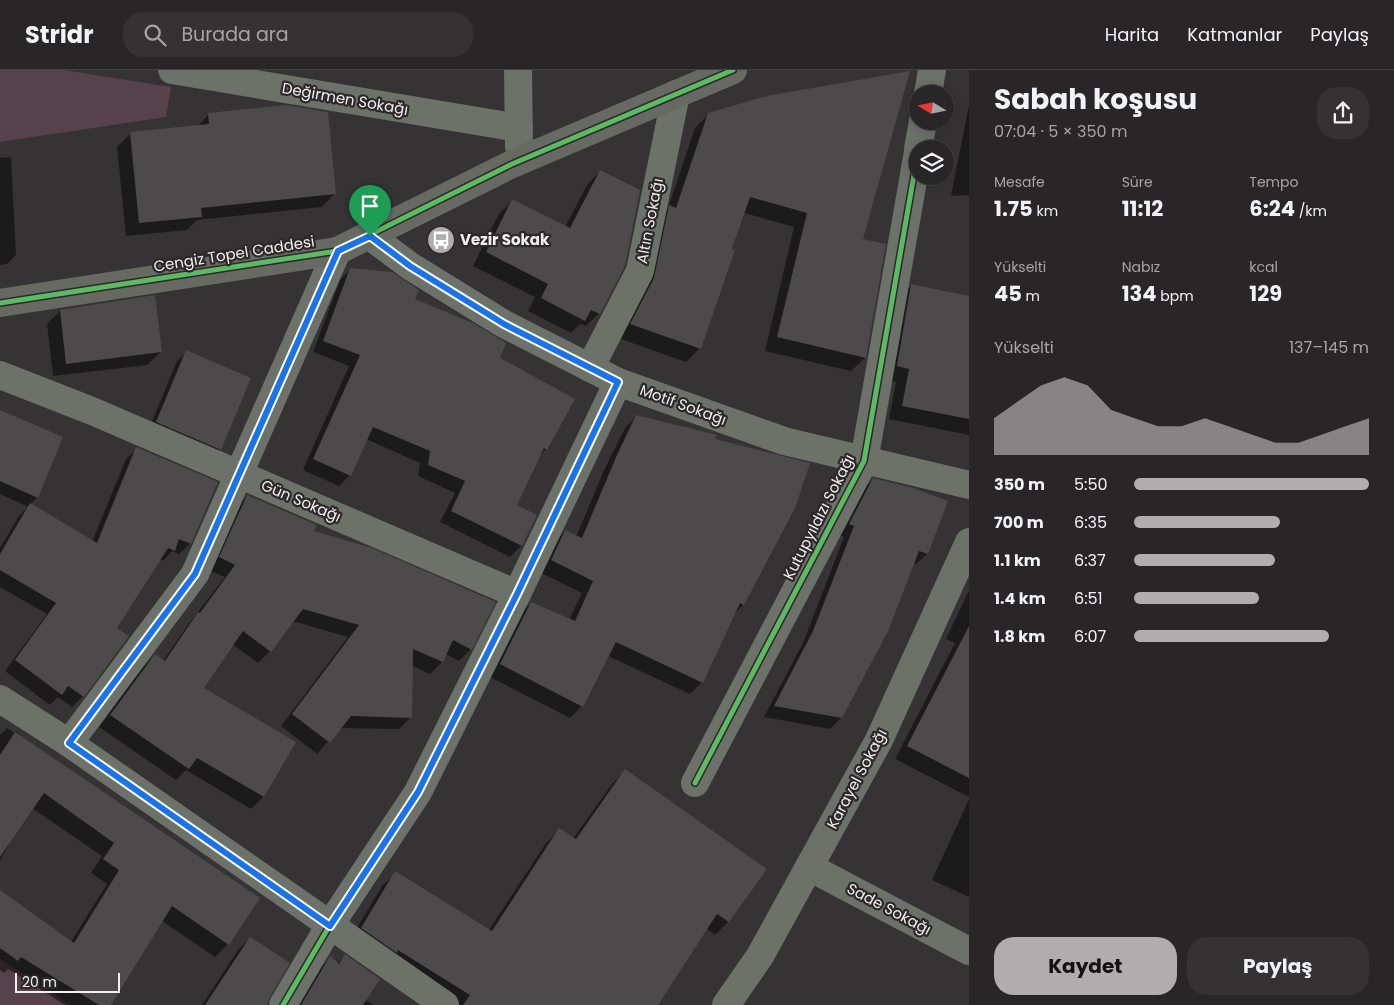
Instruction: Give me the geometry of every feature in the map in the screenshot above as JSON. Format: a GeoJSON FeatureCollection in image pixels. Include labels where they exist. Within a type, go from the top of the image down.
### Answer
{"type":"FeatureCollection","features":[{"type":"Feature","properties":{"kind":"street","name":"Değirmen Sokağı"},"geometry":{"type":"LineString","coordinates":[[172,70],[519,128]]}},
{"type":"Feature","properties":{"kind":"street"},"geometry":{"type":"LineString","coordinates":[[518,70],[519,161]]}},
{"type":"Feature","properties":{"kind":"street","name":"Cengiz Topel Caddesi"},"geometry":{"type":"LineString","coordinates":[[0,303],[338,251],[519,161],[733,70]]}},
{"type":"Feature","properties":{"kind":"street"},"geometry":{"type":"LineString","coordinates":[[930,85],[932,70]]}},
{"type":"Feature","properties":{"kind":"street","name":"Altın Sokağı"},"geometry":{"type":"LineString","coordinates":[[590,368],[640,271],[676,94]]}},
{"type":"Feature","properties":{"kind":"street","name":"Kutupyıldızı Sokağı"},"geometry":{"type":"LineString","coordinates":[[694,783],[864,461],[912,185]]}},
{"type":"Feature","properties":{"kind":"street","name":"Motif Sokağı"},"geometry":{"type":"LineString","coordinates":[[370,236],[410,266],[504,324],[618,382],[784,441],[969,486]]}},
{"type":"Feature","properties":{"kind":"street"},"geometry":{"type":"LineString","coordinates":[[69,743],[195,574],[338,251]]}},
{"type":"Feature","properties":{"kind":"street","name":"Gün Sokağı"},"geometry":{"type":"LineString","coordinates":[[0,375],[92,411],[517,594]]}},
{"type":"Feature","properties":{"kind":"street"},"geometry":{"type":"LineString","coordinates":[[283,1005],[330,926],[418,792],[517,594],[618,382]]}},
{"type":"Feature","properties":{"kind":"street","name":"Karayel Sokağı"},"geometry":{"type":"LineString","coordinates":[[726,1005],[760,956],[879,740],[969,542]]}},
{"type":"Feature","properties":{"kind":"street"},"geometry":{"type":"LineString","coordinates":[[1,702],[69,743],[445,1005]]}},
{"type":"Feature","properties":{"kind":"street","name":"Sade Sokağı"},"geometry":{"type":"LineString","coordinates":[[809,867],[969,951]]}},
{"type":"Feature","properties":{"kind":"shaded area"},"geometry":{"type":"Polygon","coordinates":[[[0,70],[64,70],[171,87],[166,117],[0,142],[0,70]]]}},
{"type":"Feature","properties":{"kind":"shaded area"},"geometry":{"type":"Polygon","coordinates":[[[0,959],[71,1005],[0,1005],[0,959]]]}},
{"type":"Feature","properties":{"kind":"building"},"geometry":{"type":"Polygon","coordinates":[[[910,71],[863,239],[886,244],[866,358],[777,337],[807,213],[750,197],[732,249],[735,250],[701,349],[630,324],[654,278],[669,205],[676,208],[708,113],[767,96],[910,71]]]}},
{"type":"Feature","properties":{"kind":"building"},"geometry":{"type":"Polygon","coordinates":[[[286,105],[328,112],[336,194],[201,208],[202,217],[139,223],[130,132],[209,124],[208,113],[286,105]]]}},
{"type":"Feature","properties":{"kind":"building"},"geometry":{"type":"Polygon","coordinates":[[[600,170],[640,190],[625,266],[600,314],[591,310],[585,321],[541,298],[548,284],[486,252],[512,199],[570,228],[600,170]]]}},
{"type":"Feature","properties":{"kind":"building"},"geometry":{"type":"Polygon","coordinates":[[[350,268],[392,272],[419,290],[415,299],[475,324],[506,343],[500,358],[575,399],[547,450],[544,448],[517,505],[537,515],[522,546],[451,511],[465,481],[428,465],[430,451],[373,427],[351,476],[313,459],[360,355],[323,341],[350,268]]]}},
{"type":"Feature","properties":{"kind":"building"},"geometry":{"type":"Polygon","coordinates":[[[911,284],[969,296],[969,419],[902,406],[909,369],[897,366],[911,284]]]}},
{"type":"Feature","properties":{"kind":"building"},"geometry":{"type":"Polygon","coordinates":[[[155,295],[162,352],[66,364],[60,310],[155,295]]]}},
{"type":"Feature","properties":{"kind":"building"},"geometry":{"type":"Polygon","coordinates":[[[186,350],[251,378],[221,450],[156,422],[186,350]]]}},
{"type":"Feature","properties":{"kind":"building"},"geometry":{"type":"Polygon","coordinates":[[[0,410],[63,437],[38,498],[0,481],[0,410]]]}},
{"type":"Feature","properties":{"kind":"building"},"geometry":{"type":"Polygon","coordinates":[[[636,415],[717,435],[715,439],[810,463],[795,508],[744,605],[740,603],[703,683],[616,642],[583,707],[500,664],[531,602],[575,621],[593,581],[551,560],[565,530],[582,538],[636,415]]]}},
{"type":"Feature","properties":{"kind":"building"},"geometry":{"type":"Polygon","coordinates":[[[136,447],[218,482],[191,544],[179,539],[175,551],[168,548],[117,628],[129,636],[84,697],[68,686],[62,695],[15,660],[56,603],[0,570],[0,554],[30,503],[97,543],[136,447]]]}},
{"type":"Feature","properties":{"kind":"building"},"geometry":{"type":"Polygon","coordinates":[[[873,478],[913,488],[948,501],[928,554],[919,551],[888,631],[842,718],[774,706],[813,631],[854,526],[849,524],[873,478]]]}},
{"type":"Feature","properties":{"kind":"building"},"geometry":{"type":"Polygon","coordinates":[[[247,495],[317,525],[314,531],[372,548],[496,602],[472,650],[453,640],[443,662],[413,649],[412,718],[351,716],[330,743],[292,714],[359,625],[303,609],[271,652],[243,631],[204,688],[296,742],[264,797],[197,758],[189,769],[110,715],[155,654],[165,661],[198,612],[200,613],[235,565],[219,557],[247,495]]]}},
{"type":"Feature","properties":{"kind":"building"},"geometry":{"type":"Polygon","coordinates":[[[969,626],[969,778],[907,746],[969,626]]]}},
{"type":"Feature","properties":{"kind":"building"},"geometry":{"type":"Polygon","coordinates":[[[15,732],[260,898],[229,945],[172,906],[111,1005],[99,1005],[21,957],[18,961],[0,948],[0,890],[74,943],[119,870],[103,859],[114,843],[44,793],[0,857],[0,755],[15,732]]]}},
{"type":"Feature","properties":{"kind":"building"},"geometry":{"type":"Polygon","coordinates":[[[625,769],[767,869],[729,922],[717,914],[658,1005],[463,1005],[470,995],[398,950],[397,953],[361,928],[395,871],[492,931],[559,828],[576,839],[625,769]]]}},
{"type":"Feature","properties":{"kind":"building"},"geometry":{"type":"Polygon","coordinates":[[[250,937],[290,963],[267,1005],[205,1005],[250,937]]]}},
{"type":"Feature","properties":{"kind":"building"},"geometry":{"type":"Polygon","coordinates":[[[345,954],[380,979],[363,1005],[301,1005],[330,956],[339,964],[345,954]]]}},
{"type":"Feature","properties":{"kind":"cycle path"},"geometry":{"type":"LineString","coordinates":[[0,303],[337,251],[512,164],[733,70]]}},
{"type":"Feature","properties":{"kind":"cycle path"},"geometry":{"type":"LineString","coordinates":[[695,783],[864,461],[912,185]]}},
{"type":"Feature","properties":{"kind":"cycle path"},"geometry":{"type":"LineString","coordinates":[[283,1005],[330,925],[418,792],[517,594],[618,382]]}},
{"type":"Feature","properties":{"kind":"place","name":"Vezir Sokak"},"geometry":{"type":"Point","coordinates":[441,240]}},
{"type":"Feature","properties":{"kind":"route"},"geometry":{"type":"LineString","coordinates":[[370,236],[410,266],[504,324],[618,382],[517,594],[418,792],[330,926],[69,743],[195,574],[338,251],[370,236]]}}]}
